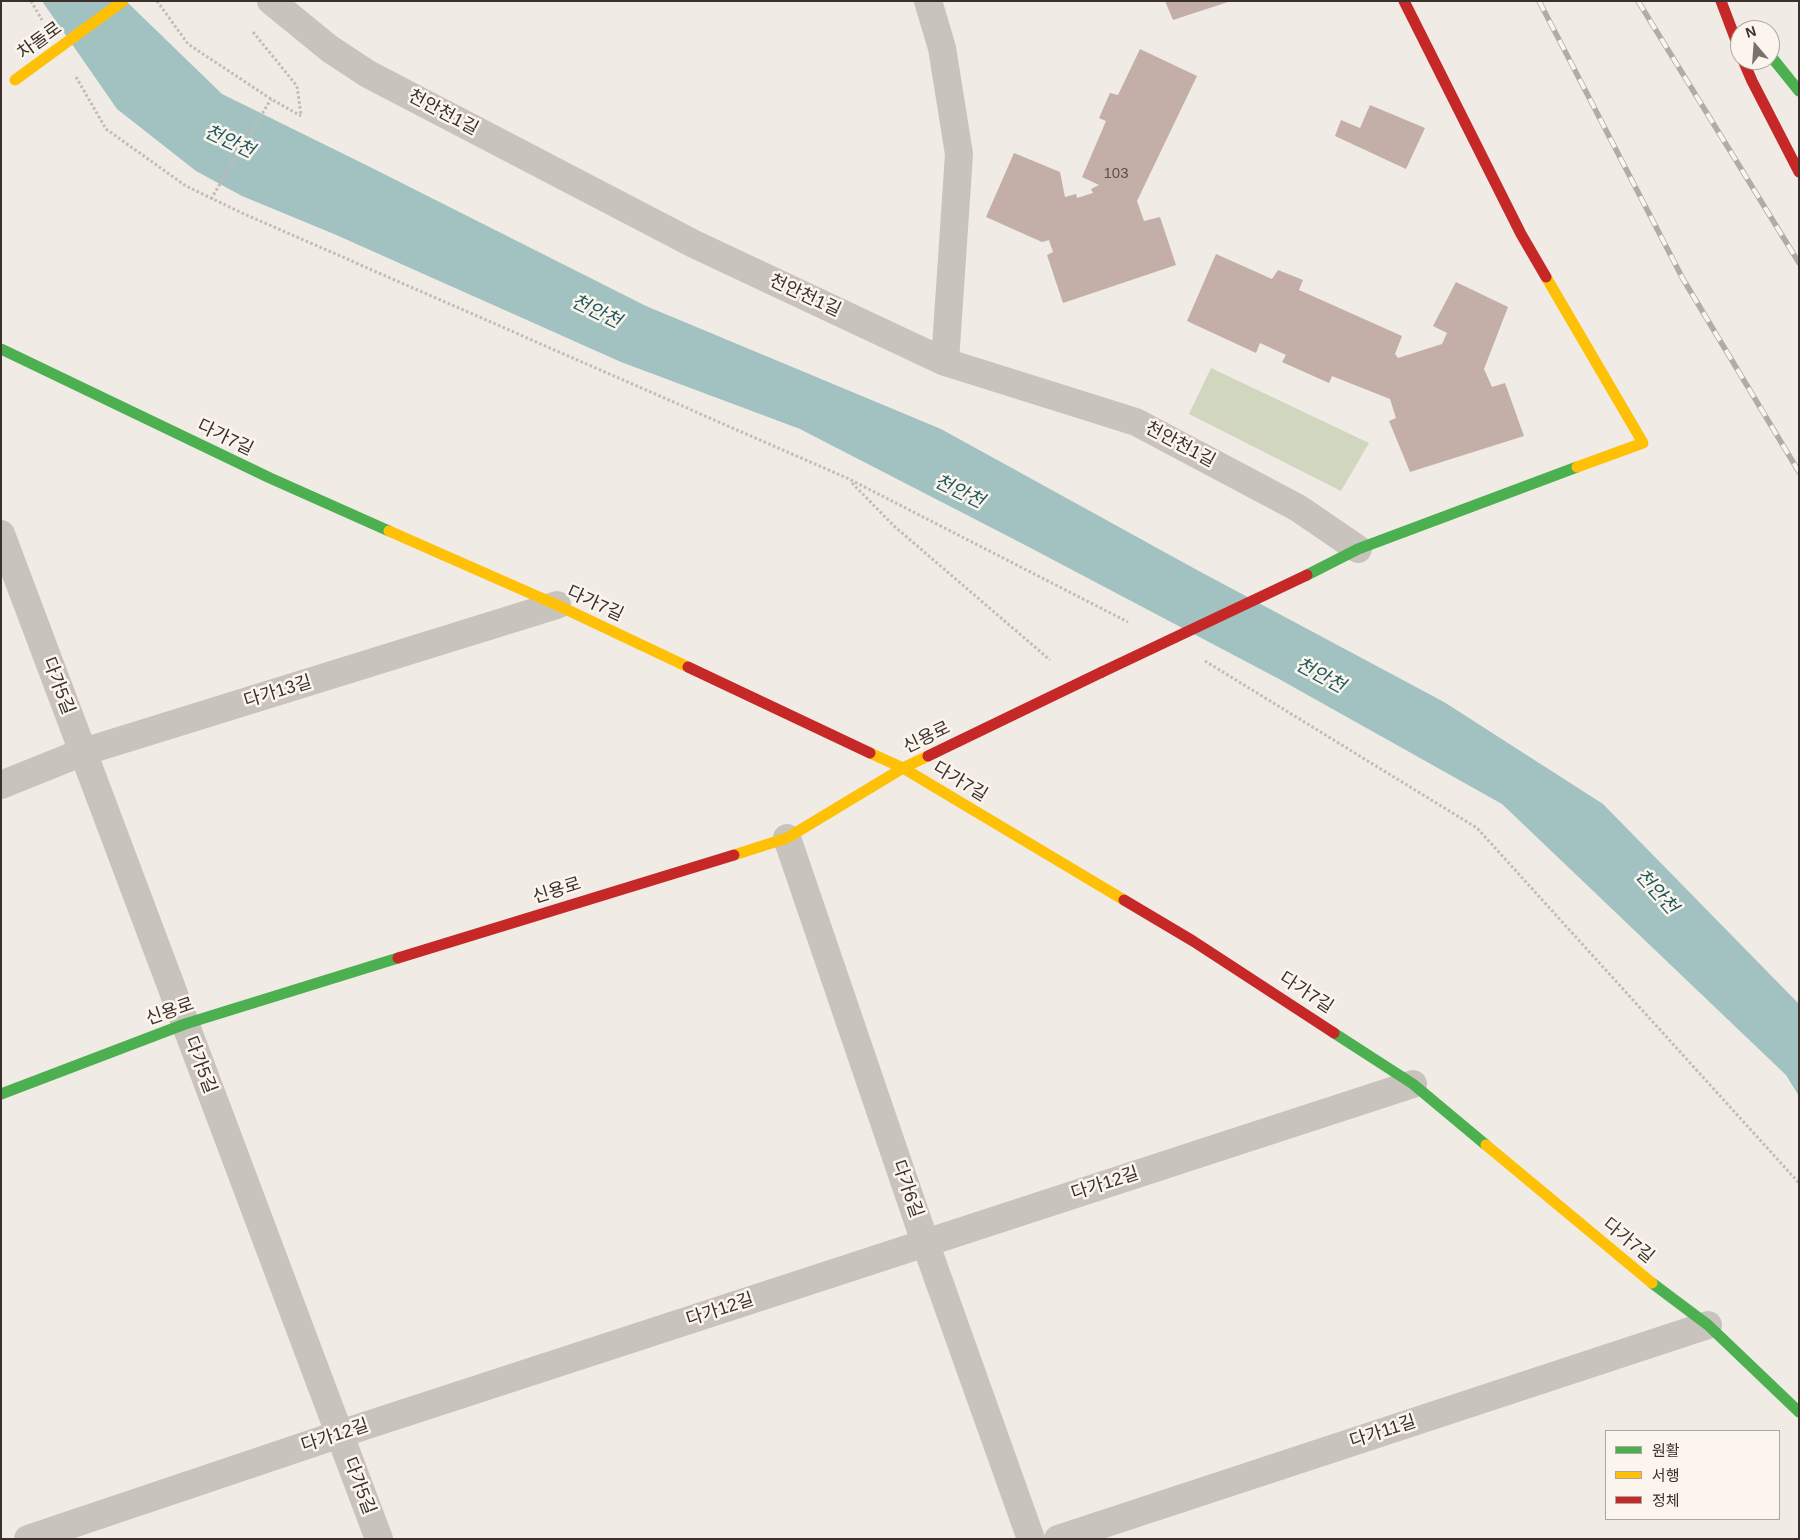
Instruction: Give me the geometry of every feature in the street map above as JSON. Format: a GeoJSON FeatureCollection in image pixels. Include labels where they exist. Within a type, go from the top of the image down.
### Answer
{"type":"FeatureCollection","features":[{"type":"Feature","properties":{"kind":"street","name":"차돌로"},"geometry":{"type":"LineString","coordinates":[[12,83],[123,1]]}},
{"type":"Feature","properties":{"kind":"street","name":"천안천1길"},"geometry":{"type":"LineString","coordinates":[[271,1],[330,50],[368,74],[694,244],[944,362],[1136,422],[1298,508],[1358,549]]}},
{"type":"Feature","properties":{"kind":"street"},"geometry":{"type":"LineString","coordinates":[[928,1],[942,48],[958,154],[944,362]]}},
{"type":"Feature","properties":{"kind":"street","name":"신용로"},"geometry":{"type":"LineString","coordinates":[[1,1094],[185,1024],[787,838],[903,768],[1358,549],[1642,443],[1521,234],[1404,1]]}},
{"type":"Feature","properties":{"kind":"street"},"geometry":{"type":"LineString","coordinates":[[1721,1],[1730,25]]}},
{"type":"Feature","properties":{"kind":"street"},"geometry":{"type":"LineString","coordinates":[[1780,67],[1799,91]]}},
{"type":"Feature","properties":{"kind":"street"},"geometry":{"type":"LineString","coordinates":[[1747,70],[1799,172]]}},
{"type":"Feature","properties":{"kind":"street","name":"다가7길"},"geometry":{"type":"LineString","coordinates":[[1,348],[270,478],[557,605],[903,768],[1193,941],[1413,1084],[1630,1266],[1708,1325],[1799,1412]]}},
{"type":"Feature","properties":{"kind":"street","name":"다가5길"},"geometry":{"type":"LineString","coordinates":[[1,534],[379,1539]]}},
{"type":"Feature","properties":{"kind":"street","name":"다가13길"},"geometry":{"type":"LineString","coordinates":[[1,785],[83,752],[557,605]]}},
{"type":"Feature","properties":{"kind":"street","name":"다가6길"},"geometry":{"type":"LineString","coordinates":[[787,838],[925,1242],[1031,1539]]}},
{"type":"Feature","properties":{"kind":"street","name":"다가12길"},"geometry":{"type":"LineString","coordinates":[[28,1539],[340,1434],[1413,1084]]}},
{"type":"Feature","properties":{"kind":"street","name":"다가11길"},"geometry":{"type":"LineString","coordinates":[[1058,1539],[1708,1325]]}},
{"type":"Feature","properties":{"kind":"path"},"geometry":{"type":"LineString","coordinates":[[31,1],[46,27]]}},
{"type":"Feature","properties":{"kind":"path"},"geometry":{"type":"LineString","coordinates":[[156,1],[188,44],[271,100],[301,116],[297,86],[249,27]]}},
{"type":"Feature","properties":{"kind":"path"},"geometry":{"type":"LineString","coordinates":[[71,69],[106,129],[186,186],[211,199],[849,479],[1130,622]]}},
{"type":"Feature","properties":{"kind":"path"},"geometry":{"type":"LineString","coordinates":[[211,199],[271,100]]}},
{"type":"Feature","properties":{"kind":"path"},"geometry":{"type":"LineString","coordinates":[[849,479],[894,526],[1077,684]]}},
{"type":"Feature","properties":{"kind":"path"},"geometry":{"type":"LineString","coordinates":[[1200,658],[1477,828],[1799,1182]]}},
{"type":"Feature","properties":{"kind":"green space"},"geometry":{"type":"Polygon","coordinates":[[[1211,368],[1369,443],[1341,491],[1189,414],[1211,368]]]}},
{"type":"Feature","properties":{"kind":"water","name":"천안천"},"geometry":{"type":"Polygon","coordinates":[[[42,1],[126,1],[222,94],[646,306],[941,429],[1197,570],[1444,702],[1603,804],[1799,1004],[1799,1096],[1786,1075],[1502,804],[1279,679],[800,429],[621,362],[334,234],[242,196],[196,171],[117,109],[42,1]]]}},
{"type":"Feature","properties":{"kind":"building"},"geometry":{"type":"Polygon","coordinates":[[[1165,1],[1228,1],[1228,2],[1173,20],[1165,1]]]}},
{"type":"Feature","properties":{"kind":"building"},"geometry":{"type":"Polygon","coordinates":[[[1140,49],[1197,76],[1137,201],[1144,221],[1160,217],[1176,265],[1063,303],[1047,255],[1053,252],[1049,240],[1042,242],[986,217],[1014,153],[1060,172],[1065,197],[1076,194],[1077,198],[1093,193],[1091,189],[1099,185],[1082,177],[1106,121],[1099,118],[1110,93],[1118,95],[1140,49]]]}},
{"type":"Feature","properties":{"kind":"building"},"geometry":{"type":"Polygon","coordinates":[[[1370,105],[1425,128],[1406,169],[1335,136],[1341,120],[1360,128],[1370,105]]]}},
{"type":"Feature","properties":{"kind":"building"},"geometry":{"type":"Polygon","coordinates":[[[1216,254],[1272,279],[1278,270],[1303,280],[1299,290],[1402,336],[1395,354],[1398,358],[1442,344],[1447,333],[1433,326],[1456,282],[1508,307],[1484,369],[1492,387],[1505,383],[1524,436],[1410,472],[1389,421],[1396,418],[1390,399],[1332,376],[1329,383],[1282,362],[1286,355],[1260,343],[1256,353],[1187,321],[1216,254]]]}},
{"type":"Feature","properties":{"kind":"railway"},"geometry":{"type":"LineString","coordinates":[[1539,1],[1683,279],[1799,472]]}},
{"type":"Feature","properties":{"kind":"railway"},"geometry":{"type":"LineString","coordinates":[[1638,1],[1799,263]]}},
{"type":"Feature","properties":{"kind":"traffic: fast"},"geometry":{"type":"LineString","coordinates":[[1780,67],[1799,91]]}},
{"type":"Feature","properties":{"kind":"traffic: fast"},"geometry":{"type":"LineString","coordinates":[[1,349],[270,478],[389,531]]}},
{"type":"Feature","properties":{"kind":"traffic: fast"},"geometry":{"type":"LineString","coordinates":[[1307,575],[1358,549],[1577,467]]}},
{"type":"Feature","properties":{"kind":"traffic: fast"},"geometry":{"type":"LineString","coordinates":[[1,1094],[185,1024],[398,958]]}},
{"type":"Feature","properties":{"kind":"traffic: fast"},"geometry":{"type":"LineString","coordinates":[[1334,1033],[1413,1084],[1486,1145]]}},
{"type":"Feature","properties":{"kind":"traffic: fast"},"geometry":{"type":"LineString","coordinates":[[1652,1283],[1708,1325],[1799,1412]]}},
{"type":"Feature","properties":{"kind":"traffic: slow"},"geometry":{"type":"LineString","coordinates":[[15,80],[123,1]]}},
{"type":"Feature","properties":{"kind":"traffic: slow"},"geometry":{"type":"LineString","coordinates":[[1546,277],[1643,443],[1577,467]]}},
{"type":"Feature","properties":{"kind":"traffic: slow"},"geometry":{"type":"LineString","coordinates":[[389,531],[557,605],[688,667]]}},
{"type":"Feature","properties":{"kind":"traffic: slow"},"geometry":{"type":"LineString","coordinates":[[870,753],[903,768],[1124,900]]}},
{"type":"Feature","properties":{"kind":"traffic: slow"},"geometry":{"type":"LineString","coordinates":[[734,855],[787,838],[903,768],[928,756]]}},
{"type":"Feature","properties":{"kind":"traffic: slow"},"geometry":{"type":"LineString","coordinates":[[1486,1145],[1652,1283]]}},
{"type":"Feature","properties":{"kind":"traffic: jam"},"geometry":{"type":"LineString","coordinates":[[1404,1],[1521,234],[1546,277]]}},
{"type":"Feature","properties":{"kind":"traffic: jam"},"geometry":{"type":"LineString","coordinates":[[1721,1],[1730,25]]}},
{"type":"Feature","properties":{"kind":"traffic: jam"},"geometry":{"type":"LineString","coordinates":[[1747,70],[1799,172]]}},
{"type":"Feature","properties":{"kind":"traffic: jam"},"geometry":{"type":"LineString","coordinates":[[1102,672],[1307,575]]}},
{"type":"Feature","properties":{"kind":"traffic: jam"},"geometry":{"type":"LineString","coordinates":[[688,667],[870,753]]}},
{"type":"Feature","properties":{"kind":"traffic: jam"},"geometry":{"type":"LineString","coordinates":[[928,756],[1102,672]]}},
{"type":"Feature","properties":{"kind":"traffic: jam"},"geometry":{"type":"LineString","coordinates":[[398,958],[734,855]]}},
{"type":"Feature","properties":{"kind":"traffic: jam"},"geometry":{"type":"LineString","coordinates":[[1124,900],[1193,941],[1334,1033]]}}]}
